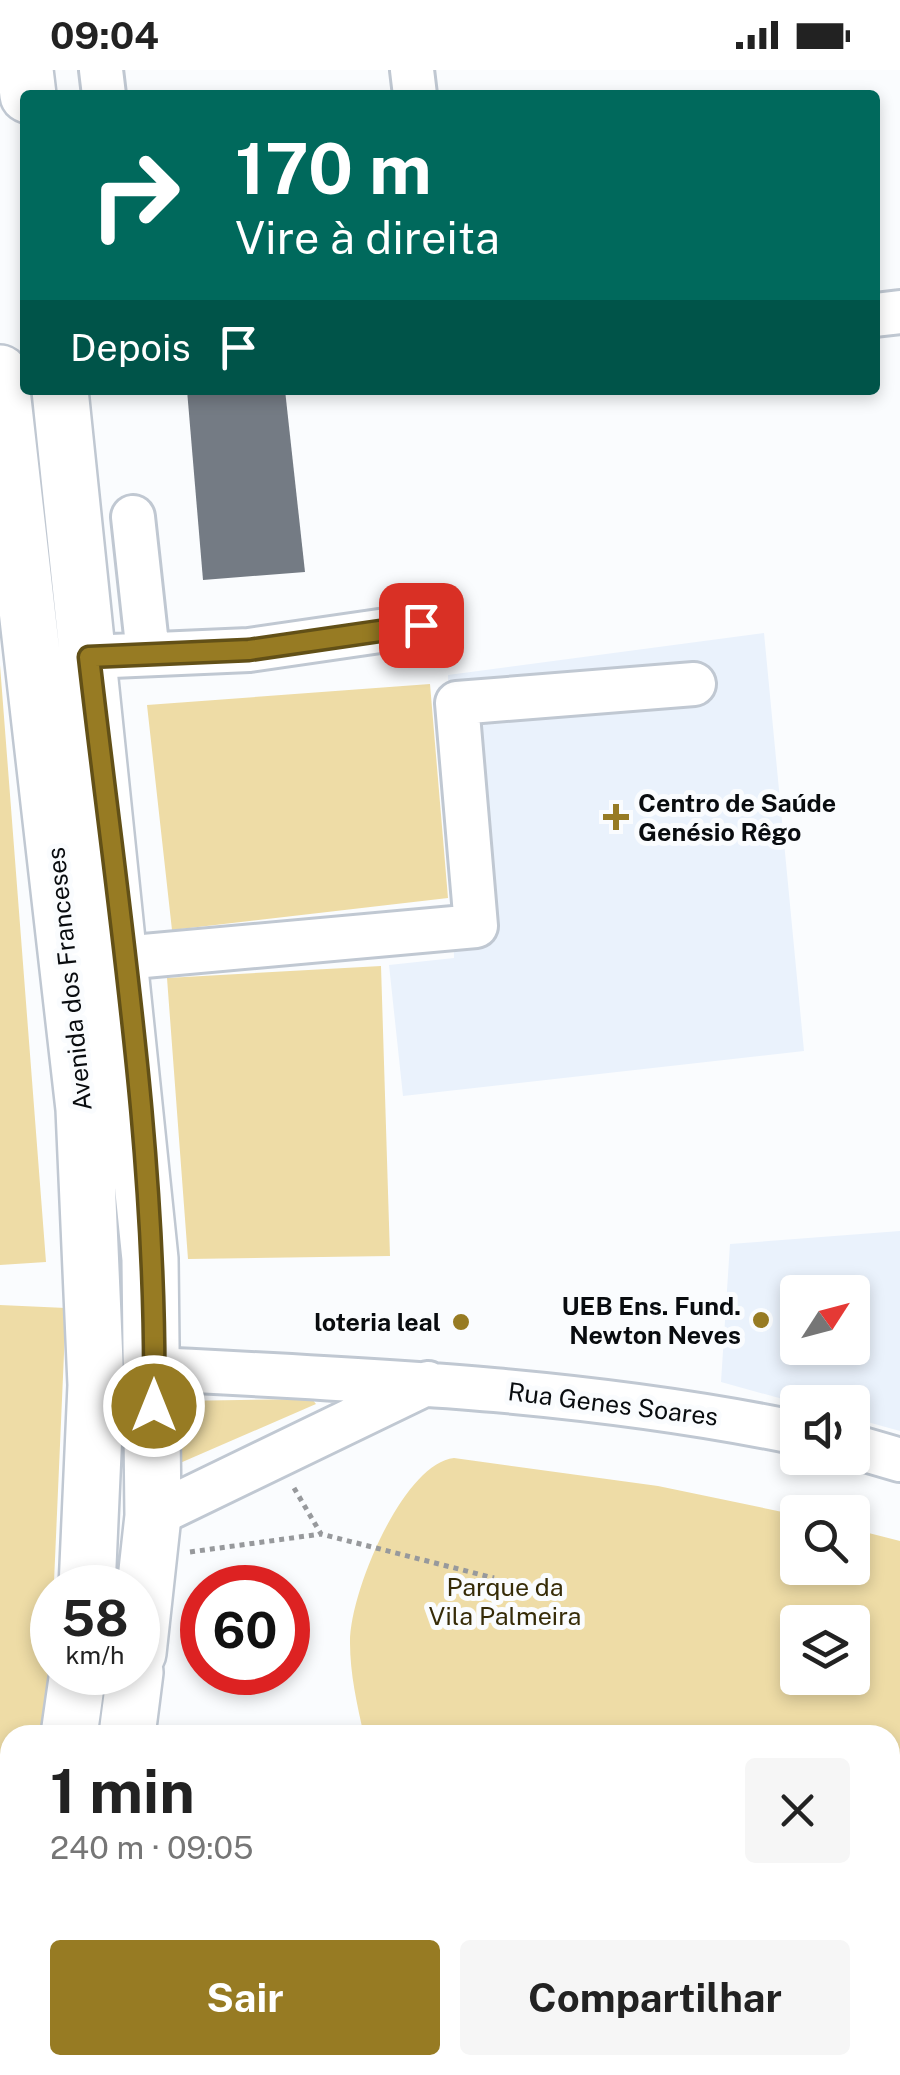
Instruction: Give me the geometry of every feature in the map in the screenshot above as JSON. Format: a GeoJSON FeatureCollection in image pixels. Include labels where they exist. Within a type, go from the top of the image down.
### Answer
{"type":"FeatureCollection","features":[{"type":"Feature","properties":{"kind":"main road","name":"Avenida dos Franceses"},"geometry":{"type":"LineString","coordinates":[[0,373],[84,1108],[96,1385],[88,1565]]}},
{"type":"Feature","properties":{"kind":"main road"},"geometry":{"type":"LineString","coordinates":[[61,395],[149,1240],[155,1369],[148,1565]]}},
{"type":"Feature","properties":{"kind":"main road"},"geometry":{"type":"LineString","coordinates":[[70,1725],[74,1695]]}},
{"type":"Feature","properties":{"kind":"main road"},"geometry":{"type":"LineString","coordinates":[[128,1725],[132,1695]]}},
{"type":"Feature","properties":{"kind":"street"},"geometry":{"type":"LineString","coordinates":[[134,517],[148,654]]}},
{"type":"Feature","properties":{"kind":"street"},"geometry":{"type":"LineString","coordinates":[[89,657],[249,650],[421,625]]}},
{"type":"Feature","properties":{"kind":"street"},"geometry":{"type":"LineString","coordinates":[[122,958],[476,926],[457,704],[694,684]]}},
{"type":"Feature","properties":{"kind":"street","name":"Rua Genes Soares"},"geometry":{"type":"LineString","coordinates":[[155,1369],[428,1383],[680,1408],[780,1429]]}},
{"type":"Feature","properties":{"kind":"street"},"geometry":{"type":"LineString","coordinates":[[151,1537],[277,1458],[428,1383]]}},
{"type":"Feature","properties":{"kind":"street"},"geometry":{"type":"LineString","coordinates":[[870,1451],[900,1460]]}},
{"type":"Feature","properties":{"kind":"path"},"geometry":{"type":"LineString","coordinates":[[277,1458],[321,1534]]}},
{"type":"Feature","properties":{"kind":"path"},"geometry":{"type":"LineString","coordinates":[[151,1537],[321,1534],[494,1578]]}},
{"type":"Feature","properties":{"kind":"shaded area","name":"Centro de Saúde Genésio Rêgo"},"geometry":{"type":"Polygon","coordinates":[[[764,633],[804,1051],[403,1096],[389,965],[454,958],[448,675],[764,633]]]}},
{"type":"Feature","properties":{"kind":"shaded area","name":"UEB Ens. Fund. Newton Neves"},"geometry":{"type":"Polygon","coordinates":[[[900,1231],[900,1431],[870,1423],[870,1385],[780,1385],[780,1398],[721,1382],[730,1244],[900,1231]]]}},
{"type":"Feature","properties":{"kind":"green space"},"geometry":{"type":"Polygon","coordinates":[[[0,665],[46,1262],[0,1265],[0,665]]]}},
{"type":"Feature","properties":{"kind":"green space"},"geometry":{"type":"Polygon","coordinates":[[[430,684],[448,898],[172,930],[147,705],[430,684]]]}},
{"type":"Feature","properties":{"kind":"green space"},"geometry":{"type":"Polygon","coordinates":[[[381,966],[390,1256],[188,1259],[167,978],[381,966]]]}},
{"type":"Feature","properties":{"kind":"green space"},"geometry":{"type":"Polygon","coordinates":[[[0,1305],[66,1308],[55,1565],[30,1565],[30,1695],[49,1695],[46,1725],[0,1725],[0,1305]]]}},
{"type":"Feature","properties":{"kind":"green space"},"geometry":{"type":"Polygon","coordinates":[[[312,1399],[316,1404],[180,1463],[177,1401],[312,1399]]]}},
{"type":"Feature","properties":{"kind":"green space","name":"Parque da Vila Palmeira"},"geometry":{"type":"Polygon","coordinates":[[[454,1458],[658,1486],[780,1511],[780,1585],[870,1585],[870,1533],[900,1541],[900,1725],[362,1725],[350,1654],[352,1622],[369,1565],[398,1507],[435,1466],[454,1458]]]}},
{"type":"Feature","properties":{"kind":"building"},"geometry":{"type":"Polygon","coordinates":[[[187,395],[286,395],[305,572],[203,580],[187,395]]]}},
{"type":"Feature","properties":{"kind":"place","name":"Centro de Saúde Genésio Rêgo"},"geometry":{"type":"Point","coordinates":[616,817]}},
{"type":"Feature","properties":{"kind":"place","name":"UEB Ens. Fund. Newton Neves"},"geometry":{"type":"Point","coordinates":[761,1320]}},
{"type":"Feature","properties":{"kind":"place","name":"loteria leal"},"geometry":{"type":"Point","coordinates":[461,1322]}},
{"type":"Feature","properties":{"kind":"route"},"geometry":{"type":"LineString","coordinates":[[154,1406],[150,1259],[138,1108],[89,657],[249,650],[421,625]]}}]}
